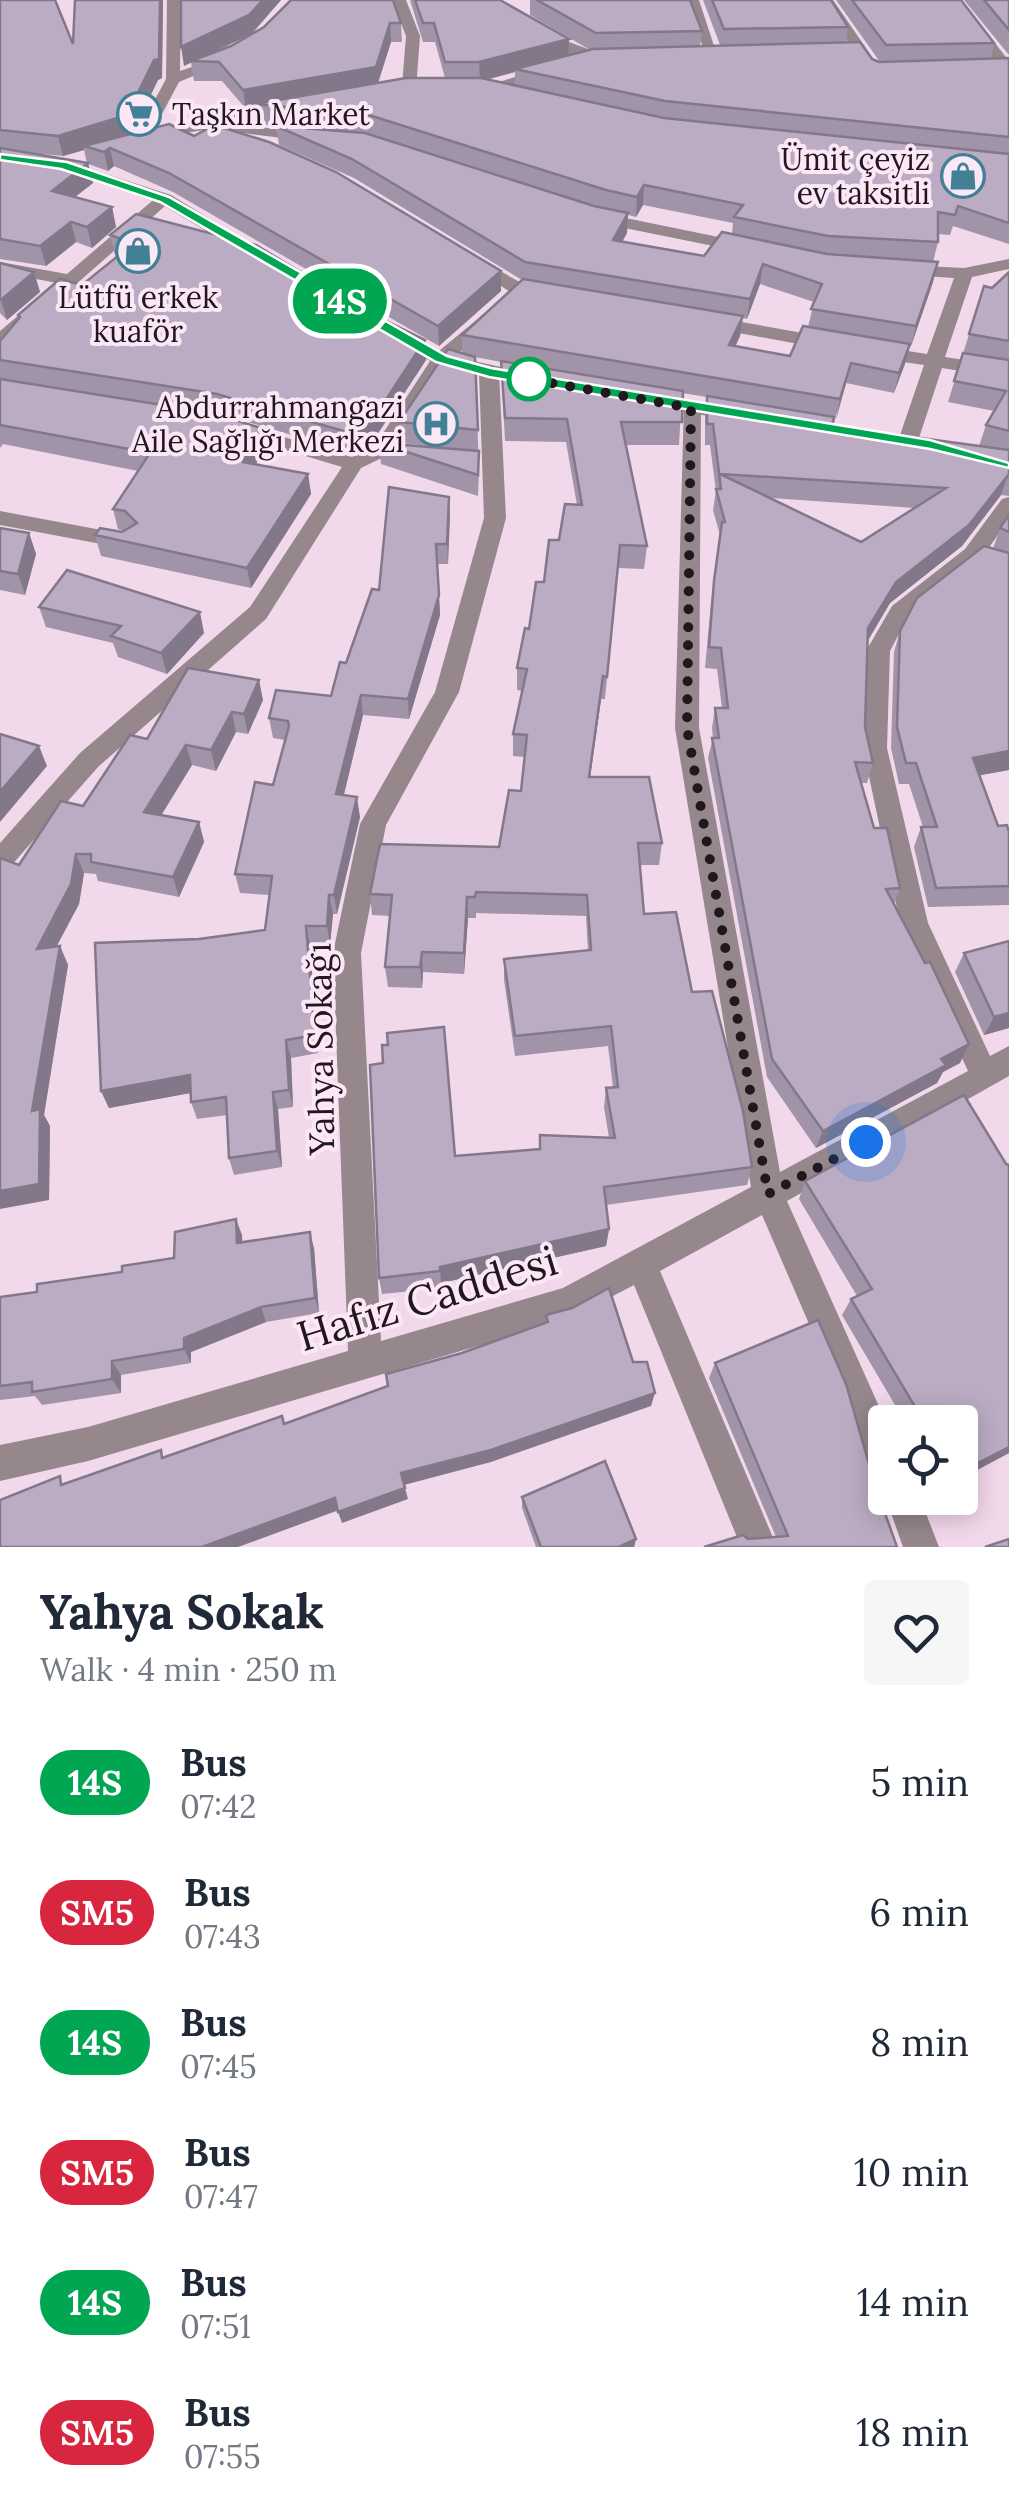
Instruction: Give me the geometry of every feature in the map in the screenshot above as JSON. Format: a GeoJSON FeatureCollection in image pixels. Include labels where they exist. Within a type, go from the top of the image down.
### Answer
{"type":"FeatureCollection","features":[{"type":"Feature","properties":{"kind":"street"},"geometry":{"type":"LineString","coordinates":[[174,0],[173,79],[134,141],[304,105]]}},
{"type":"Feature","properties":{"kind":"street"},"geometry":{"type":"LineString","coordinates":[[399,0],[413,36],[409,89]]}},
{"type":"Feature","properties":{"kind":"street"},"geometry":{"type":"LineString","coordinates":[[692,0],[713,55]]}},
{"type":"Feature","properties":{"kind":"street"},"geometry":{"type":"LineString","coordinates":[[826,0],[876,73],[895,72]]}},
{"type":"Feature","properties":{"kind":"street"},"geometry":{"type":"LineString","coordinates":[[954,0],[1008,70]]}},
{"type":"Feature","properties":{"kind":"street"},"geometry":{"type":"LineString","coordinates":[[496,4],[520,7]]}},
{"type":"Feature","properties":{"kind":"street"},"geometry":{"type":"LineString","coordinates":[[496,4],[592,60]]}},
{"type":"Feature","properties":{"kind":"street"},"geometry":{"type":"LineString","coordinates":[[844,53],[862,53]]}},
{"type":"Feature","properties":{"kind":"street"},"geometry":{"type":"LineString","coordinates":[[173,79],[235,55]]}},
{"type":"Feature","properties":{"kind":"street"},"geometry":{"type":"LineString","coordinates":[[696,56],[732,55]]}},
{"type":"Feature","properties":{"kind":"street"},"geometry":{"type":"LineString","coordinates":[[482,90],[521,76],[592,60],[626,58]]}},
{"type":"Feature","properties":{"kind":"street"},"geometry":{"type":"LineString","coordinates":[[989,70],[1008,70]]}},
{"type":"Feature","properties":{"kind":"street"},"geometry":{"type":"LineString","coordinates":[[374,94],[427,89]]}},
{"type":"Feature","properties":{"kind":"street"},"geometry":{"type":"LineString","coordinates":[[464,90],[518,98]]}},
{"type":"Feature","properties":{"kind":"street"},"geometry":{"type":"LineString","coordinates":[[214,126],[276,137],[332,140]]}},
{"type":"Feature","properties":{"kind":"street"},"geometry":{"type":"LineString","coordinates":[[214,126],[276,152]]}},
{"type":"Feature","properties":{"kind":"street"},"geometry":{"type":"LineString","coordinates":[[62,165],[94,154]]}},
{"type":"Feature","properties":{"kind":"street"},"geometry":{"type":"LineString","coordinates":[[0,158],[62,165],[165,199],[286,270]]}},
{"type":"Feature","properties":{"kind":"street"},"geometry":{"type":"LineString","coordinates":[[0,341],[165,199]]}},
{"type":"Feature","properties":{"kind":"street"},"geometry":{"type":"LineString","coordinates":[[583,212],[766,252]]}},
{"type":"Feature","properties":{"kind":"street"},"geometry":{"type":"LineString","coordinates":[[462,254],[518,289],[556,295]]}},
{"type":"Feature","properties":{"kind":"street"},"geometry":{"type":"LineString","coordinates":[[884,268],[964,273],[1009,264]]}},
{"type":"Feature","properties":{"kind":"street"},"geometry":{"type":"LineString","coordinates":[[0,267],[70,280]]}},
{"type":"Feature","properties":{"kind":"street"},"geometry":{"type":"LineString","coordinates":[[930,444],[898,440],[964,273]]}},
{"type":"Feature","properties":{"kind":"street"},"geometry":{"type":"LineString","coordinates":[[202,421],[354,464],[390,452],[442,359],[518,289]]}},
{"type":"Feature","properties":{"kind":"street"},"geometry":{"type":"LineString","coordinates":[[688,318],[1009,374]]}},
{"type":"Feature","properties":{"kind":"street"},"geometry":{"type":"LineString","coordinates":[[382,326],[442,359],[563,385]]}},
{"type":"Feature","properties":{"kind":"street","name":"Yahya Sokağı"},"geometry":{"type":"LineString","coordinates":[[366,1363],[347,954],[374,824],[447,692],[494,518],[480,461],[489,372]]}},
{"type":"Feature","properties":{"kind":"street"},"geometry":{"type":"LineString","coordinates":[[636,398],[759,419]]}},
{"type":"Feature","properties":{"kind":"street"},"geometry":{"type":"LineString","coordinates":[[691,408],[687,728],[768,1194],[868,1421]]}},
{"type":"Feature","properties":{"kind":"street"},"geometry":{"type":"LineString","coordinates":[[0,861],[90,760],[258,613],[354,464]]}},
{"type":"Feature","properties":{"kind":"street"},"geometry":{"type":"LineString","coordinates":[[980,1122],[985,1076],[914,923],[875,748],[878,652],[900,612],[982,557],[1009,504]]}},
{"type":"Feature","properties":{"kind":"street"},"geometry":{"type":"LineString","coordinates":[[0,518],[128,542]]}},
{"type":"Feature","properties":{"kind":"street","name":"Hafız Caddesi"},"geometry":{"type":"LineString","coordinates":[[0,1462],[88,1444],[569,1303],[985,1076]]}},
{"type":"Feature","properties":{"kind":"street"},"geometry":{"type":"LineString","coordinates":[[641,1264],[759,1547]]}},
{"type":"Feature","properties":{"kind":"street"},"geometry":{"type":"LineString","coordinates":[[909,1515],[921,1547]]}},
{"type":"Feature","properties":{"kind":"building"},"geometry":{"type":"Polygon","coordinates":[[[0,0],[55,0],[73,44],[75,0],[160,0],[159,59],[154,60],[127,115],[58,136],[0,130],[0,0]]]}},
{"type":"Feature","properties":{"kind":"building"},"geometry":{"type":"Polygon","coordinates":[[[181,0],[263,0],[249,15],[181,47],[181,0]]]}},
{"type":"Feature","properties":{"kind":"building"},"geometry":{"type":"Polygon","coordinates":[[[291,0],[393,0],[401,23],[390,23],[376,67],[243,90],[219,62],[191,61],[231,46],[264,27],[291,0]]]}},
{"type":"Feature","properties":{"kind":"building"},"geometry":{"type":"Polygon","coordinates":[[[415,0],[500,0],[569,39],[479,62],[445,62],[434,23],[423,23],[415,0]]]}},
{"type":"Feature","properties":{"kind":"building"},"geometry":{"type":"Polygon","coordinates":[[[537,0],[690,0],[702,31],[596,33],[537,0]]]}},
{"type":"Feature","properties":{"kind":"building"},"geometry":{"type":"Polygon","coordinates":[[[712,0],[831,0],[848,27],[724,29],[712,0]]]}},
{"type":"Feature","properties":{"kind":"building"},"geometry":{"type":"Polygon","coordinates":[[[852,0],[961,0],[994,43],[886,45],[852,0]]]}},
{"type":"Feature","properties":{"kind":"building"},"geometry":{"type":"Polygon","coordinates":[[[984,0],[1009,0],[1009,30],[984,0]]]}},
{"type":"Feature","properties":{"kind":"building"},"geometry":{"type":"Polygon","coordinates":[[[860,42],[872,59],[879,62],[1009,58],[1009,137],[665,101],[515,69],[593,49],[860,42]]]}},
{"type":"Feature","properties":{"kind":"building"},"geometry":{"type":"Polygon","coordinates":[[[406,78],[481,78],[664,118],[1009,154],[1009,223],[958,206],[955,215],[938,212],[938,242],[828,236],[734,217],[743,205],[644,185],[637,197],[606,190],[369,115],[255,104],[406,78]]]}},
{"type":"Feature","properties":{"kind":"building"},"geometry":{"type":"Polygon","coordinates":[[[169,124],[194,136],[214,125],[269,142],[336,172],[501,271],[438,326],[169,173],[110,148],[104,152],[84,146],[169,124]]]}},
{"type":"Feature","properties":{"kind":"building"},"geometry":{"type":"Polygon","coordinates":[[[276,126],[365,133],[594,206],[628,213],[613,240],[704,256],[722,232],[827,254],[938,262],[916,326],[811,309],[822,284],[763,264],[750,299],[525,262],[352,159],[276,126]]]}},
{"type":"Feature","properties":{"kind":"building"},"geometry":{"type":"Polygon","coordinates":[[[0,148],[88,163],[52,191],[112,207],[87,227],[71,222],[40,246],[0,239],[0,148]]]}},
{"type":"Feature","properties":{"kind":"building"},"geometry":{"type":"Polygon","coordinates":[[[136,214],[256,245],[358,307],[425,340],[370,424],[350,433],[217,394],[0,360],[0,341],[18,315],[60,279],[82,285],[134,243],[110,235],[136,214]]]}},
{"type":"Feature","properties":{"kind":"building"},"geometry":{"type":"Polygon","coordinates":[[[0,263],[34,272],[1,300],[0,299],[0,263]]]}},
{"type":"Feature","properties":{"kind":"building"},"geometry":{"type":"Polygon","coordinates":[[[1009,272],[1009,341],[969,334],[984,286],[992,288],[1009,272]]]}},
{"type":"Feature","properties":{"kind":"building"},"geometry":{"type":"Polygon","coordinates":[[[523,279],[743,316],[729,345],[790,356],[803,326],[910,344],[899,373],[851,363],[840,399],[462,335],[523,279]]]}},
{"type":"Feature","properties":{"kind":"building"},"geometry":{"type":"Polygon","coordinates":[[[448,349],[475,357],[478,430],[399,422],[448,349]]]}},
{"type":"Feature","properties":{"kind":"building"},"geometry":{"type":"Polygon","coordinates":[[[963,353],[1009,360],[1009,431],[986,425],[1006,391],[954,381],[963,353]]]}},
{"type":"Feature","properties":{"kind":"building"},"geometry":{"type":"Polygon","coordinates":[[[501,361],[683,391],[682,422],[621,422],[647,546],[620,545],[607,677],[603,676],[589,777],[649,777],[662,843],[638,843],[644,914],[676,912],[692,992],[712,991],[743,1111],[752,1167],[604,1187],[609,1229],[440,1267],[440,1271],[379,1278],[370,1065],[383,1063],[382,1045],[388,1045],[387,1033],[444,1027],[455,1156],[540,1149],[540,1135],[615,1138],[606,1088],[618,1087],[611,1026],[515,1036],[504,959],[591,950],[587,895],[476,892],[475,897],[467,897],[464,953],[422,952],[420,967],[385,967],[392,895],[370,894],[380,844],[499,847],[509,790],[521,791],[527,735],[513,734],[527,669],[517,668],[525,628],[529,629],[536,582],[544,582],[549,540],[559,540],[565,504],[582,505],[567,419],[505,418],[501,361]]]}},
{"type":"Feature","properties":{"kind":"building"},"geometry":{"type":"Polygon","coordinates":[[[0,379],[212,413],[261,428],[243,462],[308,474],[247,568],[95,535],[100,528],[122,532],[137,523],[125,511],[113,509],[150,453],[0,425],[0,379]]]}},
{"type":"Feature","properties":{"kind":"building"},"geometry":{"type":"Polygon","coordinates":[[[707,396],[834,417],[832,426],[1009,450],[1009,474],[969,525],[896,582],[868,628],[865,727],[873,763],[855,762],[874,828],[887,828],[900,888],[886,889],[925,963],[930,962],[969,1044],[941,1059],[946,1065],[823,1131],[772,1059],[712,738],[719,738],[715,708],[728,708],[721,648],[709,647],[714,581],[725,522],[716,489],[721,489],[713,424],[707,424],[707,396]],[[720,474],[861,542],[946,488],[720,474]]]}},
{"type":"Feature","properties":{"kind":"building"},"geometry":{"type":"Polygon","coordinates":[[[379,443],[479,451],[478,475],[379,443]]]}},
{"type":"Feature","properties":{"kind":"building"},"geometry":{"type":"Polygon","coordinates":[[[389,487],[449,497],[447,544],[436,544],[439,595],[408,699],[361,695],[336,794],[357,797],[334,895],[329,895],[327,926],[306,926],[315,1035],[286,1040],[289,1090],[273,1092],[277,1151],[229,1158],[226,1097],[191,1102],[190,1075],[101,1091],[95,943],[199,939],[265,930],[272,876],[235,874],[255,782],[273,785],[289,726],[288,721],[269,718],[276,690],[331,696],[340,662],[346,663],[372,589],[379,590],[389,487]]]}},
{"type":"Feature","properties":{"kind":"building"},"geometry":{"type":"Polygon","coordinates":[[[1009,515],[1009,532],[1000,528],[1009,515]]]}},
{"type":"Feature","properties":{"kind":"building"},"geometry":{"type":"Polygon","coordinates":[[[0,528],[29,533],[18,574],[0,571],[0,528]]]}},
{"type":"Feature","properties":{"kind":"building"},"geometry":{"type":"Polygon","coordinates":[[[984,546],[1009,553],[1009,751],[973,758],[998,826],[1007,825],[1009,832],[1009,886],[936,888],[921,827],[937,827],[916,763],[906,763],[897,727],[900,631],[917,598],[984,546]]]}},
{"type":"Feature","properties":{"kind":"building"},"geometry":{"type":"Polygon","coordinates":[[[67,570],[200,612],[161,653],[111,636],[121,626],[39,607],[67,570]]]}},
{"type":"Feature","properties":{"kind":"building"},"geometry":{"type":"Polygon","coordinates":[[[188,668],[259,680],[244,714],[232,712],[211,750],[186,745],[144,812],[199,822],[173,877],[91,862],[91,854],[76,854],[71,884],[37,949],[60,946],[32,1111],[40,1109],[39,1184],[0,1191],[0,858],[19,865],[61,801],[83,806],[130,735],[147,739],[188,668]]]}},
{"type":"Feature","properties":{"kind":"building"},"geometry":{"type":"Polygon","coordinates":[[[0,734],[39,746],[0,792],[0,734]]]}},
{"type":"Feature","properties":{"kind":"building"},"geometry":{"type":"Polygon","coordinates":[[[1009,941],[1009,1013],[994,1017],[964,953],[1009,941]]]}},
{"type":"Feature","properties":{"kind":"building"},"geometry":{"type":"Polygon","coordinates":[[[964,1095],[1009,1165],[1009,1447],[978,1463],[978,1405],[914,1405],[851,1299],[872,1289],[805,1181],[964,1095]]]}},
{"type":"Feature","properties":{"kind":"building"},"geometry":{"type":"Polygon","coordinates":[[[236,1219],[237,1243],[310,1232],[315,1298],[261,1307],[184,1338],[184,1349],[112,1361],[112,1379],[32,1392],[32,1382],[0,1386],[0,1297],[37,1292],[37,1284],[122,1272],[122,1266],[174,1258],[175,1232],[236,1219]]]}},
{"type":"Feature","properties":{"kind":"building"},"geometry":{"type":"Polygon","coordinates":[[[609,1288],[633,1362],[647,1362],[655,1393],[491,1450],[401,1473],[405,1488],[338,1512],[335,1498],[202,1547],[0,1547],[0,1500],[60,1476],[61,1485],[161,1450],[162,1458],[282,1416],[284,1424],[388,1386],[386,1374],[462,1353],[548,1322],[546,1315],[572,1308],[609,1288]]]}},
{"type":"Feature","properties":{"kind":"building"},"geometry":{"type":"Polygon","coordinates":[[[818,1320],[846,1384],[868,1460],[868,1515],[886,1515],[897,1547],[704,1547],[743,1535],[748,1539],[788,1536],[715,1363],[818,1320]]]}},
{"type":"Feature","properties":{"kind":"building"},"geometry":{"type":"Polygon","coordinates":[[[605,1461],[636,1539],[619,1547],[541,1547],[522,1497],[605,1461]]]}},
{"type":"Feature","properties":{"kind":"building"},"geometry":{"type":"Polygon","coordinates":[[[1009,1539],[1009,1547],[985,1547],[1009,1539]]]}},
{"type":"Feature","properties":{"kind":"bus line","name":"14S"},"geometry":{"type":"LineString","coordinates":[[0,158],[62,165],[165,199],[442,359],[489,372],[930,444],[1009,463]]}},
{"type":"Feature","properties":{"kind":"place","name":"Taşkın Market"},"geometry":{"type":"Point","coordinates":[139,114]}},
{"type":"Feature","properties":{"kind":"place","name":"Ümit çeyiz ev taksitli"},"geometry":{"type":"Point","coordinates":[963,176]}},
{"type":"Feature","properties":{"kind":"place","name":"Lütfü erkek kuaför"},"geometry":{"type":"Point","coordinates":[138,251]}},
{"type":"Feature","properties":{"kind":"place","name":"Abdurrahmangazi Aile Sağlığı Merkezi"},"geometry":{"type":"Point","coordinates":[436,424]}},
{"type":"Feature","properties":{"kind":"route"},"geometry":{"type":"LineString","coordinates":[[529,379],[523,378],[691,408],[687,728],[768,1194],[866,1142]]}}]}
